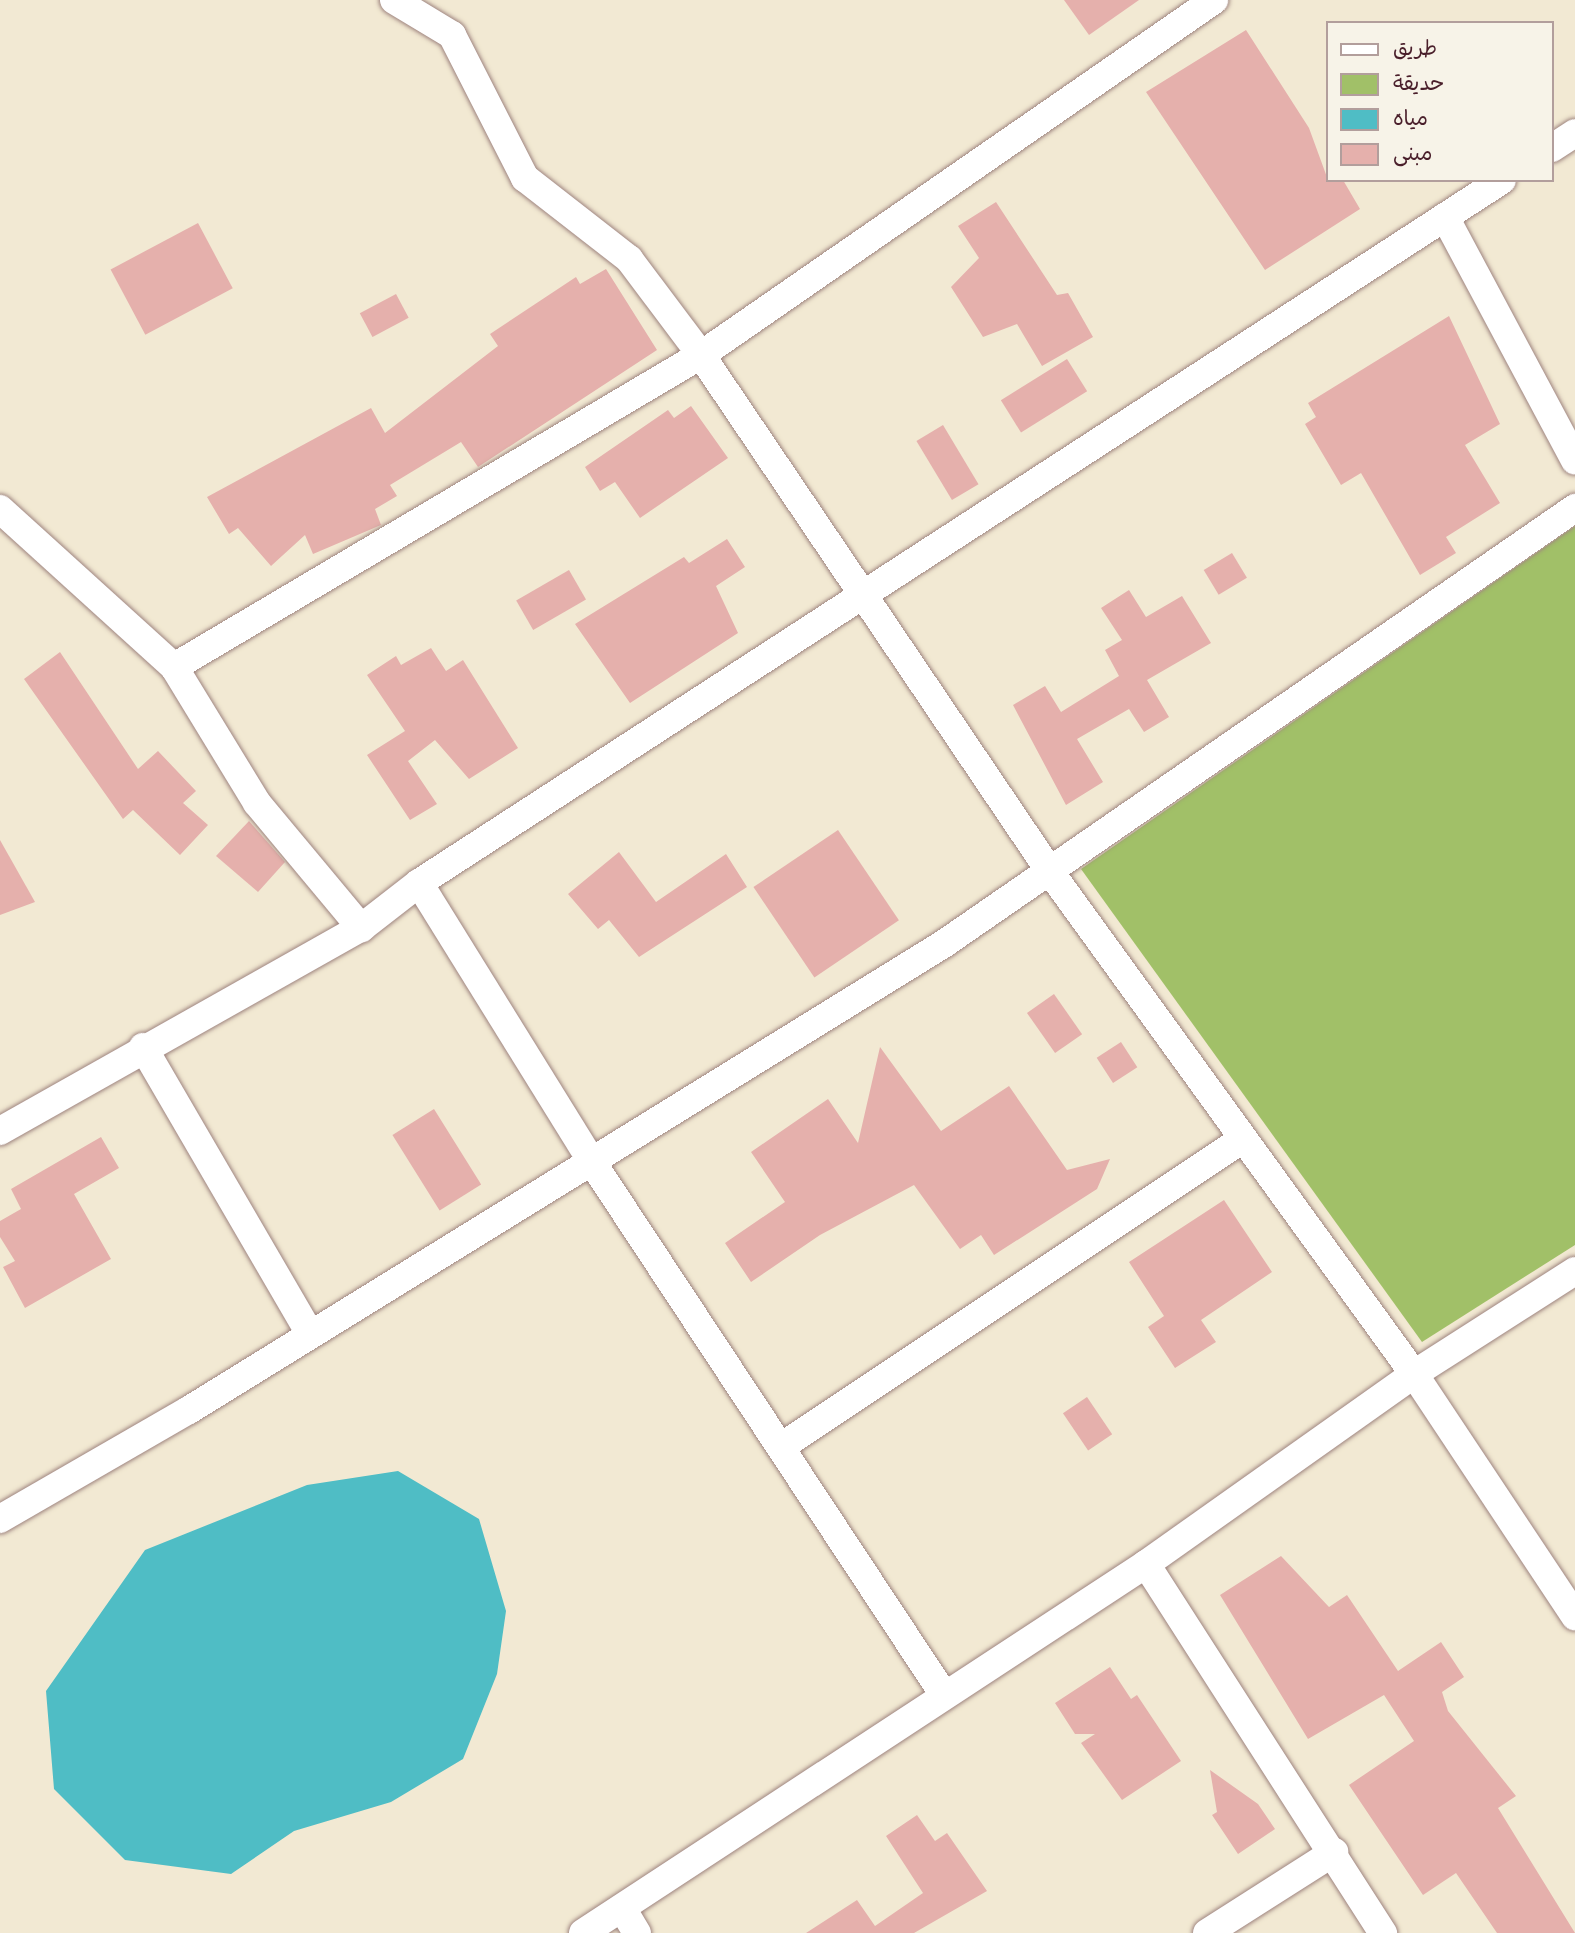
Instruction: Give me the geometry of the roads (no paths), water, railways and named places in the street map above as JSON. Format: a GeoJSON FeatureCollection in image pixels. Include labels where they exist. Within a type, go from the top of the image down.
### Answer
{"type":"FeatureCollection","features":[{"type":"Feature","properties":{"kind":"street"},"geometry":{"type":"LineString","coordinates":[[394,0],[452,34],[525,178],[629,259],[701,355],[862,598],[1051,873],[1414,1374],[1575,1616]]}},
{"type":"Feature","properties":{"kind":"street"},"geometry":{"type":"LineString","coordinates":[[174,667],[701,355],[1214,0]]}},
{"type":"Feature","properties":{"kind":"street"},"geometry":{"type":"LineString","coordinates":[[1554,147],[1575,133]]}},
{"type":"Feature","properties":{"kind":"street"},"geometry":{"type":"LineString","coordinates":[[0,1131],[143,1047],[361,928],[419,883],[862,598],[1499,182]]}},
{"type":"Feature","properties":{"kind":"street"},"geometry":{"type":"LineString","coordinates":[[1446,217],[1575,460]]}},
{"type":"Feature","properties":{"kind":"street"},"geometry":{"type":"LineString","coordinates":[[0,1519],[592,1162],[1051,873],[1575,508]]}},
{"type":"Feature","properties":{"kind":"street"},"geometry":{"type":"LineString","coordinates":[[0,509],[174,667],[257,803],[361,928]]}},
{"type":"Feature","properties":{"kind":"street"},"geometry":{"type":"LineString","coordinates":[[419,883],[592,1162],[942,1692]]}},
{"type":"Feature","properties":{"kind":"street"},"geometry":{"type":"LineString","coordinates":[[143,1047],[310,1334]]}},
{"type":"Feature","properties":{"kind":"street"},"geometry":{"type":"LineString","coordinates":[[781,1447],[1243,1139]]}},
{"type":"Feature","properties":{"kind":"street"},"geometry":{"type":"LineString","coordinates":[[583,1933],[942,1692],[1146,1564],[1414,1374],[1575,1271]]}},
{"type":"Feature","properties":{"kind":"street"},"geometry":{"type":"LineString","coordinates":[[1146,1564],[1334,1852],[1383,1933]]}},
{"type":"Feature","properties":{"kind":"street"},"geometry":{"type":"LineString","coordinates":[[1207,1933],[1334,1852]]}},
{"type":"Feature","properties":{"kind":"street"},"geometry":{"type":"LineString","coordinates":[[622,1908],[637,1933]]}},
{"type":"Feature","properties":{"kind":"water"},"geometry":{"type":"Polygon","coordinates":[[[398,1471],[479,1519],[506,1611],[497,1674],[463,1759],[391,1802],[294,1831],[231,1874],[125,1860],[54,1789],[46,1691],[145,1550],[307,1485],[398,1471]]]}}]}
